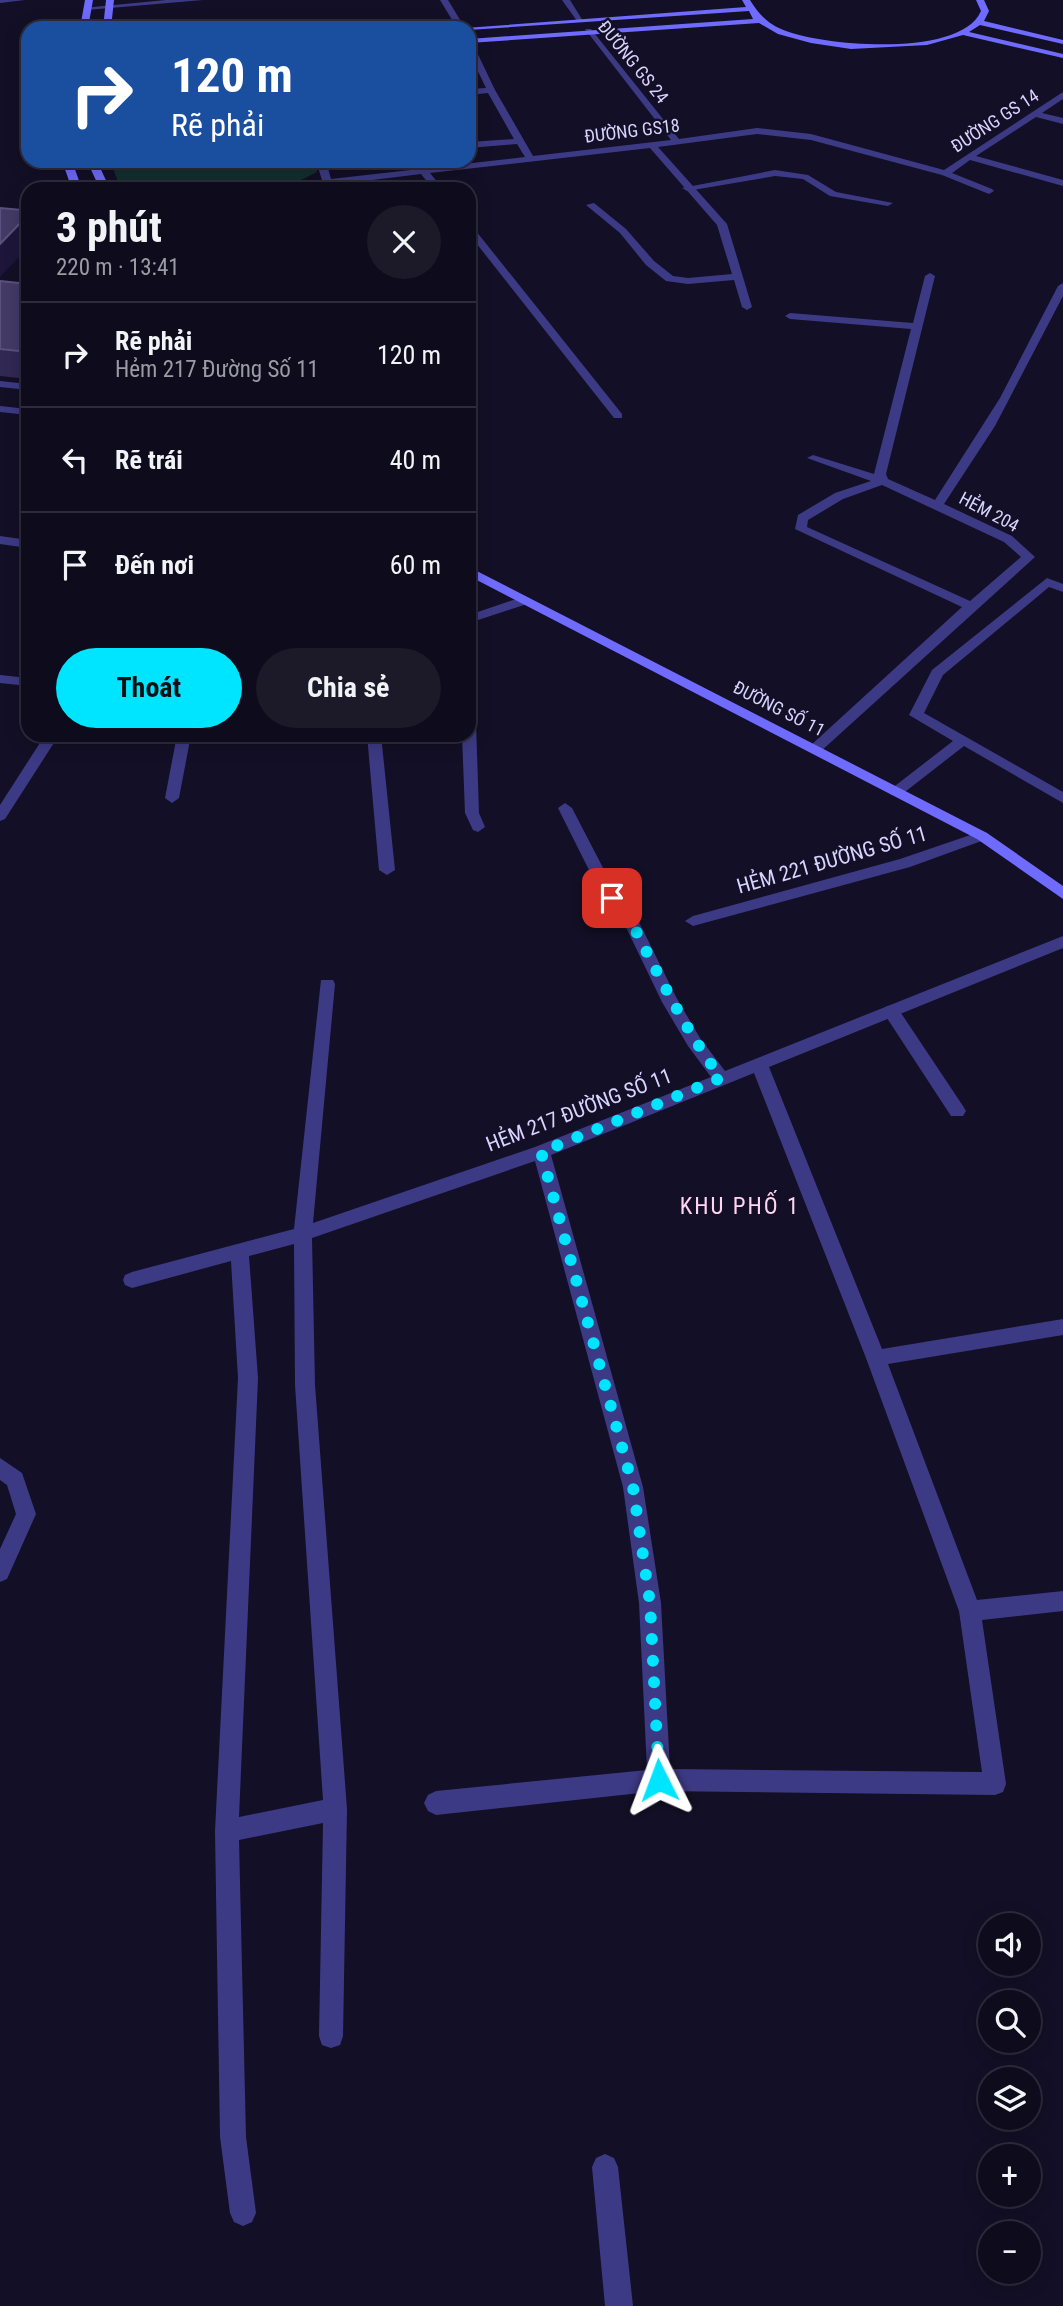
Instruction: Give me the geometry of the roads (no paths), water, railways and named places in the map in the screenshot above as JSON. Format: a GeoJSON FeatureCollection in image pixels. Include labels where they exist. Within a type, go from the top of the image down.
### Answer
{"type":"FeatureCollection","features":[{"type":"Feature","properties":{"kind":"street"},"geometry":{"type":"LineString","coordinates":[[0,1],[21,0]]}},
{"type":"Feature","properties":{"kind":"street"},"geometry":{"type":"LineString","coordinates":[[88,4],[199,0]]}},
{"type":"Feature","properties":{"kind":"street"},"geometry":{"type":"LineString","coordinates":[[444,0],[457,21]]}},
{"type":"Feature","properties":{"kind":"street","name":"ĐƯỜNG GS 24"},"geometry":{"type":"LineString","coordinates":[[566,0],[677,142]]}},
{"type":"Feature","properties":{"kind":"street"},"geometry":{"type":"LineString","coordinates":[[476,27],[746,5],[759,21],[808,40],[877,47],[911,46],[942,41],[965,33],[980,23],[985,10],[980,0]]}},
{"type":"Feature","properties":{"kind":"street"},"geometry":{"type":"LineString","coordinates":[[476,41],[588,31],[759,21]]}},
{"type":"Feature","properties":{"kind":"street"},"geometry":{"type":"LineString","coordinates":[[980,23],[1063,43]]}},
{"type":"Feature","properties":{"kind":"street"},"geometry":{"type":"LineString","coordinates":[[965,33],[1063,56]]}},
{"type":"Feature","properties":{"kind":"street"},"geometry":{"type":"LineString","coordinates":[[476,57],[491,90],[531,160]]}},
{"type":"Feature","properties":{"kind":"street"},"geometry":{"type":"LineString","coordinates":[[476,91],[491,90]]}},
{"type":"Feature","properties":{"kind":"street","name":"ĐƯỜNG GS 14"},"geometry":{"type":"LineString","coordinates":[[945,173],[1063,95]]}},
{"type":"Feature","properties":{"kind":"street"},"geometry":{"type":"LineString","coordinates":[[1035,114],[1063,121]]}},
{"type":"Feature","properties":{"kind":"street","name":"ĐƯỜNG GS18"},"geometry":{"type":"LineString","coordinates":[[476,167],[677,142],[742,131],[786,132],[945,173],[989,191]]}},
{"type":"Feature","properties":{"kind":"street"},"geometry":{"type":"LineString","coordinates":[[476,144],[520,141]]}},
{"type":"Feature","properties":{"kind":"street"},"geometry":{"type":"LineString","coordinates":[[652,145],[687,188],[722,224],[747,307]]}},
{"type":"Feature","properties":{"kind":"street"},"geometry":{"type":"LineString","coordinates":[[969,157],[1063,183]]}},
{"type":"Feature","properties":{"kind":"street","name":"ĐƯỜNG GS18"},"geometry":{"type":"LineString","coordinates":[[362,182],[466,168]]}},
{"type":"Feature","properties":{"kind":"street"},"geometry":{"type":"LineString","coordinates":[[425,173],[432,182]]}},
{"type":"Feature","properties":{"kind":"street"},"geometry":{"type":"LineString","coordinates":[[687,188],[775,173],[805,177],[833,194],[888,203]]}},
{"type":"Feature","properties":{"kind":"street"},"geometry":{"type":"LineString","coordinates":[[591,205],[623,231],[650,263],[670,279],[688,281],[738,277]]}},
{"type":"Feature","properties":{"kind":"street"},"geometry":{"type":"LineString","coordinates":[[476,237],[618,416]]}},
{"type":"Feature","properties":{"kind":"street"},"geometry":{"type":"LineString","coordinates":[[883,481],[880,474],[930,276]]}},
{"type":"Feature","properties":{"kind":"street","name":"HẺM 204"},"geometry":{"type":"LineString","coordinates":[[815,749],[971,606],[1030,557],[1008,539],[937,505],[972,458],[1023,368],[1063,286]]}},
{"type":"Feature","properties":{"kind":"street"},"geometry":{"type":"LineString","coordinates":[[790,316],[919,327]]}},
{"type":"Feature","properties":{"kind":"street"},"geometry":{"type":"LineString","coordinates":[[0,384],[21,386]]}},
{"type":"Feature","properties":{"kind":"street"},"geometry":{"type":"LineString","coordinates":[[0,409],[21,411]]}},
{"type":"Feature","properties":{"kind":"street"},"geometry":{"type":"LineString","coordinates":[[813,458],[883,481],[937,505]]}},
{"type":"Feature","properties":{"kind":"street"},"geometry":{"type":"LineString","coordinates":[[883,481],[839,496],[802,518],[801,529],[971,606]]}},
{"type":"Feature","properties":{"kind":"street"},"geometry":{"type":"LineString","coordinates":[[0,540],[21,543]]}},
{"type":"Feature","properties":{"kind":"street","name":"ĐƯỜNG SỐ 11"},"geometry":{"type":"LineString","coordinates":[[476,575],[982,836],[1063,894]]}},
{"type":"Feature","properties":{"kind":"street"},"geometry":{"type":"LineString","coordinates":[[1063,588],[1047,582],[937,673],[916,715],[1063,798]]}},
{"type":"Feature","properties":{"kind":"street"},"geometry":{"type":"LineString","coordinates":[[476,617],[525,600]]}},
{"type":"Feature","properties":{"kind":"street"},"geometry":{"type":"LineString","coordinates":[[0,679],[21,681]]}},
{"type":"Feature","properties":{"kind":"street"},"geometry":{"type":"LineString","coordinates":[[896,792],[963,740]]}},
{"type":"Feature","properties":{"kind":"street"},"geometry":{"type":"LineString","coordinates":[[0,816],[48,742]]}},
{"type":"Feature","properties":{"kind":"street"},"geometry":{"type":"LineString","coordinates":[[172,799],[183,742]]}},
{"type":"Feature","properties":{"kind":"street"},"geometry":{"type":"LineString","coordinates":[[375,742],[387,870]]}},
{"type":"Feature","properties":{"kind":"street"},"geometry":{"type":"LineString","coordinates":[[470,742],[472,813],[478,827]]}},
{"type":"Feature","properties":{"kind":"street"},"geometry":{"type":"LineString","coordinates":[[565,808],[608,892],[623,906],[668,998],[694,1042],[721,1078]]}},
{"type":"Feature","properties":{"kind":"street","name":"HẺM 221 ĐƯỜNG SỐ 11"},"geometry":{"type":"LineString","coordinates":[[694,921],[905,863],[982,836]]}},
{"type":"Feature","properties":{"kind":"street","name":"HẺM 217 ĐƯỜNG SỐ 11"},"geometry":{"type":"LineString","coordinates":[[132,1280],[303,1234],[541,1152],[1063,942]]}},
{"type":"Feature","properties":{"kind":"street"},"geometry":{"type":"LineString","coordinates":[[327,984],[303,1234],[305,1385],[335,1809],[331,2036]]}},
{"type":"Feature","properties":{"kind":"street"},"geometry":{"type":"LineString","coordinates":[[891,1012],[957,1111]]}},
{"type":"Feature","properties":{"kind":"street"},"geometry":{"type":"LineString","coordinates":[[436,1803],[659,1780],[995,1784],[970,1611],[876,1358],[759,1065]]}},
{"type":"Feature","properties":{"kind":"street"},"geometry":{"type":"LineString","coordinates":[[541,1152],[633,1487],[650,1603],[659,1780]]}},
{"type":"Feature","properties":{"kind":"street"},"geometry":{"type":"LineString","coordinates":[[239,1250],[248,1378],[227,1831],[233,2137],[243,2213]]}},
{"type":"Feature","properties":{"kind":"street"},"geometry":{"type":"LineString","coordinates":[[876,1358],[1063,1327]]}},
{"type":"Feature","properties":{"kind":"street"},"geometry":{"type":"LineString","coordinates":[[0,1466],[15,1480],[26,1514],[0,1572]]}},
{"type":"Feature","properties":{"kind":"street"},"geometry":{"type":"LineString","coordinates":[[970,1611],[1063,1601]]}},
{"type":"Feature","properties":{"kind":"street"},"geometry":{"type":"LineString","coordinates":[[227,1831],[335,1809]]}},
{"type":"Feature","properties":{"kind":"street"},"geometry":{"type":"LineString","coordinates":[[605,2167],[619,2306]]}},
{"type":"Feature","properties":{"kind":"district","name":"KHU PHỐ 1"},"geometry":{"type":"Point","coordinates":[740,1206]}}]}
